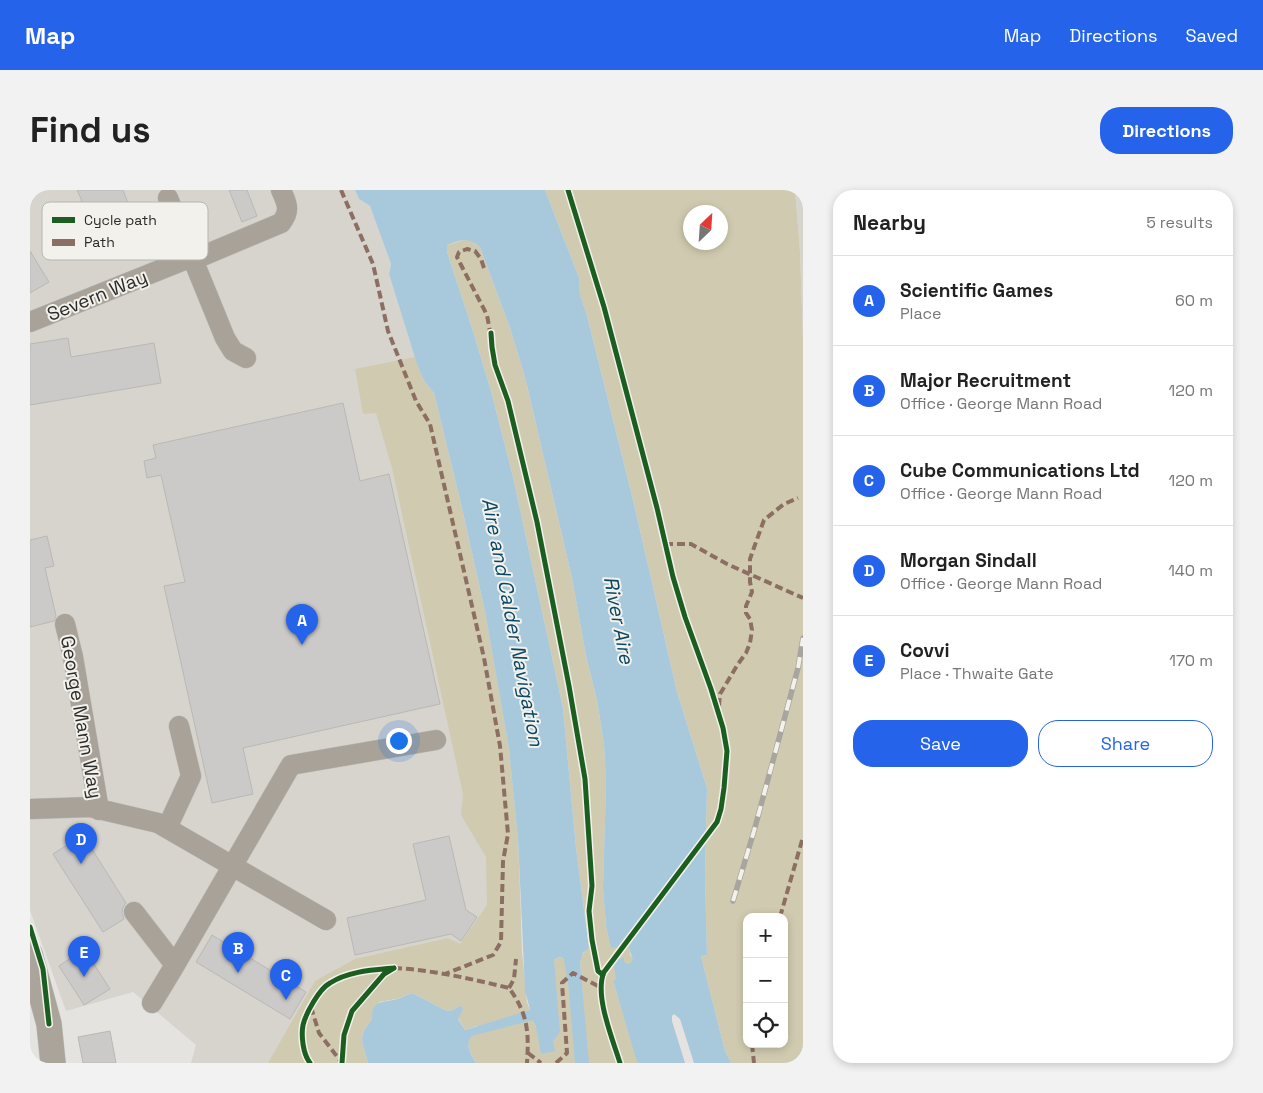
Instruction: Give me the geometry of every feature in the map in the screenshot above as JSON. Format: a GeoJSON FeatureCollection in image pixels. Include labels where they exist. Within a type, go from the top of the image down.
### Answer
{"type":"FeatureCollection","features":[{"type":"Feature","properties":{"kind":"main road"},"geometry":{"type":"LineString","coordinates":[[30,954],[49,1024],[53,1063]]}},
{"type":"Feature","properties":{"kind":"main road"},"geometry":{"type":"LineString","coordinates":[[30,987],[49,1024]]}},
{"type":"Feature","properties":{"kind":"street","name":"Severn Way"},"geometry":{"type":"LineString","coordinates":[[208,253],[281,223],[287,212],[281,190]]}},
{"type":"Feature","properties":{"kind":"street"},"geometry":{"type":"LineString","coordinates":[[168,198],[170,202]]}},
{"type":"Feature","properties":{"kind":"street","name":"Severn Way"},"geometry":{"type":"LineString","coordinates":[[30,322],[190,260]]}},
{"type":"Feature","properties":{"kind":"street"},"geometry":{"type":"LineString","coordinates":[[193,260],[225,338],[233,351],[246,358]]}},
{"type":"Feature","properties":{"kind":"street","name":"George Mann Way"},"geometry":{"type":"LineString","coordinates":[[65,624],[73,657],[99,810]]}},
{"type":"Feature","properties":{"kind":"street"},"geometry":{"type":"LineString","coordinates":[[167,828],[191,776],[179,726]]}},
{"type":"Feature","properties":{"kind":"street"},"geometry":{"type":"LineString","coordinates":[[152,1003],[291,765],[436,740]]}},
{"type":"Feature","properties":{"kind":"street"},"geometry":{"type":"LineString","coordinates":[[30,809],[90,807],[158,823],[326,920]]}},
{"type":"Feature","properties":{"kind":"street"},"geometry":{"type":"LineString","coordinates":[[134,912],[175,965]]}},
{"type":"Feature","properties":{"kind":"shaded area"},"geometry":{"type":"Polygon","coordinates":[[[30,190],[355,190],[359,199],[370,206],[391,264],[389,274],[417,363],[485,611],[509,749],[518,839],[521,918],[268,1063],[191,1063],[196,1045],[133,992],[66,1011],[30,910],[30,190]]]}},
{"type":"Feature","properties":{"kind":"shaded area"},"geometry":{"type":"Polygon","coordinates":[[[545,190],[795,190],[800,251],[803,339],[803,1063],[731,1063],[725,1051],[701,956],[707,955],[705,875],[707,788],[677,692],[634,504],[586,312],[580,295],[579,278],[545,190]]]}},
{"type":"Feature","properties":{"kind":"shaded area"},"geometry":{"type":"Polygon","coordinates":[[[795,190],[803,190],[803,339],[800,251],[795,190]]]}},
{"type":"Feature","properties":{"kind":"shaded area"},"geometry":{"type":"Polygon","coordinates":[[[467,239],[480,247],[510,328],[525,377],[572,578],[586,656],[597,700],[604,745],[606,784],[603,888],[606,926],[611,947],[623,938],[628,937],[630,940],[630,955],[634,960],[629,965],[624,962],[616,979],[613,980],[638,1063],[476,1063],[469,1049],[468,1042],[473,1035],[480,1033],[477,1026],[465,1030],[458,1018],[462,1012],[459,1006],[447,1011],[412,993],[396,999],[379,1002],[372,1012],[372,1019],[364,1031],[362,1039],[368,1063],[268,1063],[315,981],[355,959],[448,938],[460,944],[487,905],[486,857],[461,815],[463,794],[392,468],[376,413],[363,414],[355,369],[415,357],[424,381],[434,393],[485,611],[509,749],[518,839],[522,952],[527,1002],[536,1027],[553,1041],[555,959],[563,958],[582,980],[581,959],[589,947],[576,848],[563,708],[513,477],[491,391],[447,252],[447,245],[467,239]]]}},
{"type":"Feature","properties":{"kind":"water"},"geometry":{"type":"Polygon","coordinates":[[[355,190],[545,190],[579,278],[580,295],[586,312],[634,504],[677,692],[707,788],[705,875],[707,955],[701,956],[725,1051],[731,1063],[694,1063],[680,1019],[674,1014],[672,1021],[685,1063],[638,1063],[636,1059],[613,980],[616,979],[613,960],[624,958],[624,962],[629,964],[633,960],[628,937],[623,938],[622,947],[611,948],[606,926],[603,888],[606,784],[604,745],[597,700],[586,656],[572,578],[525,377],[510,328],[480,247],[464,240],[447,245],[447,252],[491,391],[513,477],[563,708],[576,848],[589,948],[583,953],[580,963],[589,1063],[575,1063],[568,982],[564,961],[560,957],[554,961],[560,1032],[553,1041],[555,1051],[541,1054],[533,1020],[472,1036],[468,1046],[476,1063],[368,1063],[362,1040],[364,1031],[372,1019],[374,1008],[379,1003],[412,993],[447,1011],[459,1006],[463,1008],[458,1019],[465,1030],[530,1010],[525,990],[518,839],[509,749],[485,611],[434,393],[424,381],[417,364],[389,274],[391,264],[370,206],[359,199],[355,190]]]}},
{"type":"Feature","properties":{"kind":"building"},"geometry":{"type":"Polygon","coordinates":[[[77,190],[123,190],[128,202],[80,202],[82,201],[77,190]]]}},
{"type":"Feature","properties":{"kind":"building"},"geometry":{"type":"Polygon","coordinates":[[[229,190],[247,190],[257,216],[242,222],[229,190]]]}},
{"type":"Feature","properties":{"kind":"building"},"geometry":{"type":"Polygon","coordinates":[[[30,251],[49,282],[30,293],[30,251]]]}},
{"type":"Feature","properties":{"kind":"building"},"geometry":{"type":"Polygon","coordinates":[[[68,338],[71,357],[154,343],[161,383],[30,405],[30,344],[68,338]]]}},
{"type":"Feature","properties":{"kind":"building"},"geometry":{"type":"Polygon","coordinates":[[[343,403],[360,481],[389,474],[440,704],[243,748],[253,794],[212,803],[164,586],[185,582],[161,475],[147,478],[144,461],[156,458],[153,445],[343,403]]]}},
{"type":"Feature","properties":{"kind":"building"},"geometry":{"type":"Polygon","coordinates":[[[47,536],[54,566],[45,568],[56,616],[54,621],[30,627],[30,540],[47,536]]]}},
{"type":"Feature","properties":{"kind":"building"},"geometry":{"type":"Polygon","coordinates":[[[83,835],[126,903],[122,913],[124,919],[103,932],[53,854],[83,835]]]}},
{"type":"Feature","properties":{"kind":"building"},"geometry":{"type":"Polygon","coordinates":[[[449,836],[466,910],[477,917],[461,941],[451,934],[355,955],[347,918],[426,900],[413,844],[449,836]]]}},
{"type":"Feature","properties":{"kind":"building"},"geometry":{"type":"Polygon","coordinates":[[[212,935],[306,992],[290,1019],[196,962],[212,935]]]}},
{"type":"Feature","properties":{"kind":"building"},"geometry":{"type":"Polygon","coordinates":[[[84,949],[110,989],[84,1005],[59,966],[84,949]]]}},
{"type":"Feature","properties":{"kind":"building"},"geometry":{"type":"Polygon","coordinates":[[[110,1031],[116,1063],[83,1063],[78,1037],[110,1031]]]}},
{"type":"Feature","properties":{"kind":"railway"},"geometry":{"type":"LineString","coordinates":[[733,901],[798,668],[803,638]]}},
{"type":"Feature","properties":{"kind":"marked path"},"geometry":{"type":"LineString","coordinates":[[341,190],[373,264],[388,331],[416,401],[430,424],[484,658],[500,746],[508,834],[503,861],[501,942],[493,955],[445,974]]}},
{"type":"Feature","properties":{"kind":"marked path"},"geometry":{"type":"LineString","coordinates":[[484,268],[481,259],[475,251],[467,249],[459,252],[457,257],[487,315],[491,337]]}},
{"type":"Feature","properties":{"kind":"marked path"},"geometry":{"type":"LineString","coordinates":[[719,706],[720,694],[746,653],[750,643],[752,630],[750,619],[746,613],[746,606],[752,592],[750,559],[764,520],[784,504],[798,498]]}},
{"type":"Feature","properties":{"kind":"marked path"},"geometry":{"type":"LineString","coordinates":[[665,544],[691,544],[727,564],[803,598]]}},
{"type":"Feature","properties":{"kind":"marked path"},"geometry":{"type":"LineString","coordinates":[[781,913],[803,837]]}},
{"type":"Feature","properties":{"kind":"marked path"},"geometry":{"type":"LineString","coordinates":[[509,988],[514,979],[516,959]]}},
{"type":"Feature","properties":{"kind":"marked path"},"geometry":{"type":"LineString","coordinates":[[394,968],[467,978],[509,988],[524,1015],[528,1042],[527,1063]]}},
{"type":"Feature","properties":{"kind":"marked path"},"geometry":{"type":"LineString","coordinates":[[556,1063],[567,1053],[562,983],[573,973],[600,987]]}},
{"type":"Feature","properties":{"kind":"marked path"},"geometry":{"type":"LineString","coordinates":[[311,1007],[319,1033],[342,1063]]}},
{"type":"Feature","properties":{"kind":"marked path"},"geometry":{"type":"LineString","coordinates":[[752,1048],[754,1063]]}},
{"type":"Feature","properties":{"kind":"marked path"},"geometry":{"type":"LineString","coordinates":[[528,1053],[541,1063]]}},
{"type":"Feature","properties":{"kind":"cycle path"},"geometry":{"type":"LineString","coordinates":[[568,190],[604,307],[657,508],[673,577],[711,689],[723,728],[727,751],[724,788],[717,822],[604,972],[601,993],[603,1005],[620,1063]]}},
{"type":"Feature","properties":{"kind":"cycle path"},"geometry":{"type":"LineString","coordinates":[[491,333],[495,365],[508,401],[537,522],[569,686],[585,779],[592,886],[589,911],[592,940],[598,971],[603,975]]}},
{"type":"Feature","properties":{"kind":"cycle path"},"geometry":{"type":"LineString","coordinates":[[30,927],[43,969],[49,1024]]}},
{"type":"Feature","properties":{"kind":"cycle path"},"geometry":{"type":"LineString","coordinates":[[310,1063],[303,1045],[303,1025],[310,1008],[322,990],[330,983],[345,976],[394,968]]}},
{"type":"Feature","properties":{"kind":"cycle path"},"geometry":{"type":"LineString","coordinates":[[342,1063],[344,1035],[352,1011],[384,974],[394,968]]}},
{"type":"Feature","properties":{"kind":"place","name":"Scientific Games"},"geometry":{"type":"Point","coordinates":[302,645]}},
{"type":"Feature","properties":{"kind":"place","name":"Morgan Sindall"},"geometry":{"type":"Point","coordinates":[81,864]}},
{"type":"Feature","properties":{"kind":"place","name":"Major Recruitment"},"geometry":{"type":"Point","coordinates":[238,973]}},
{"type":"Feature","properties":{"kind":"place","name":"Covvi"},"geometry":{"type":"Point","coordinates":[84,977]}},
{"type":"Feature","properties":{"kind":"place","name":"Cube Communications Ltd"},"geometry":{"type":"Point","coordinates":[286,1000]}},
{"type":"Feature","properties":{"kind":"water label","name":"River Aire"},"geometry":{"type":"Point","coordinates":[619,620]}},
{"type":"Feature","properties":{"kind":"water label","name":"Aire and Calder Navigation"},"geometry":{"type":"Point","coordinates":[513,622]}}]}
